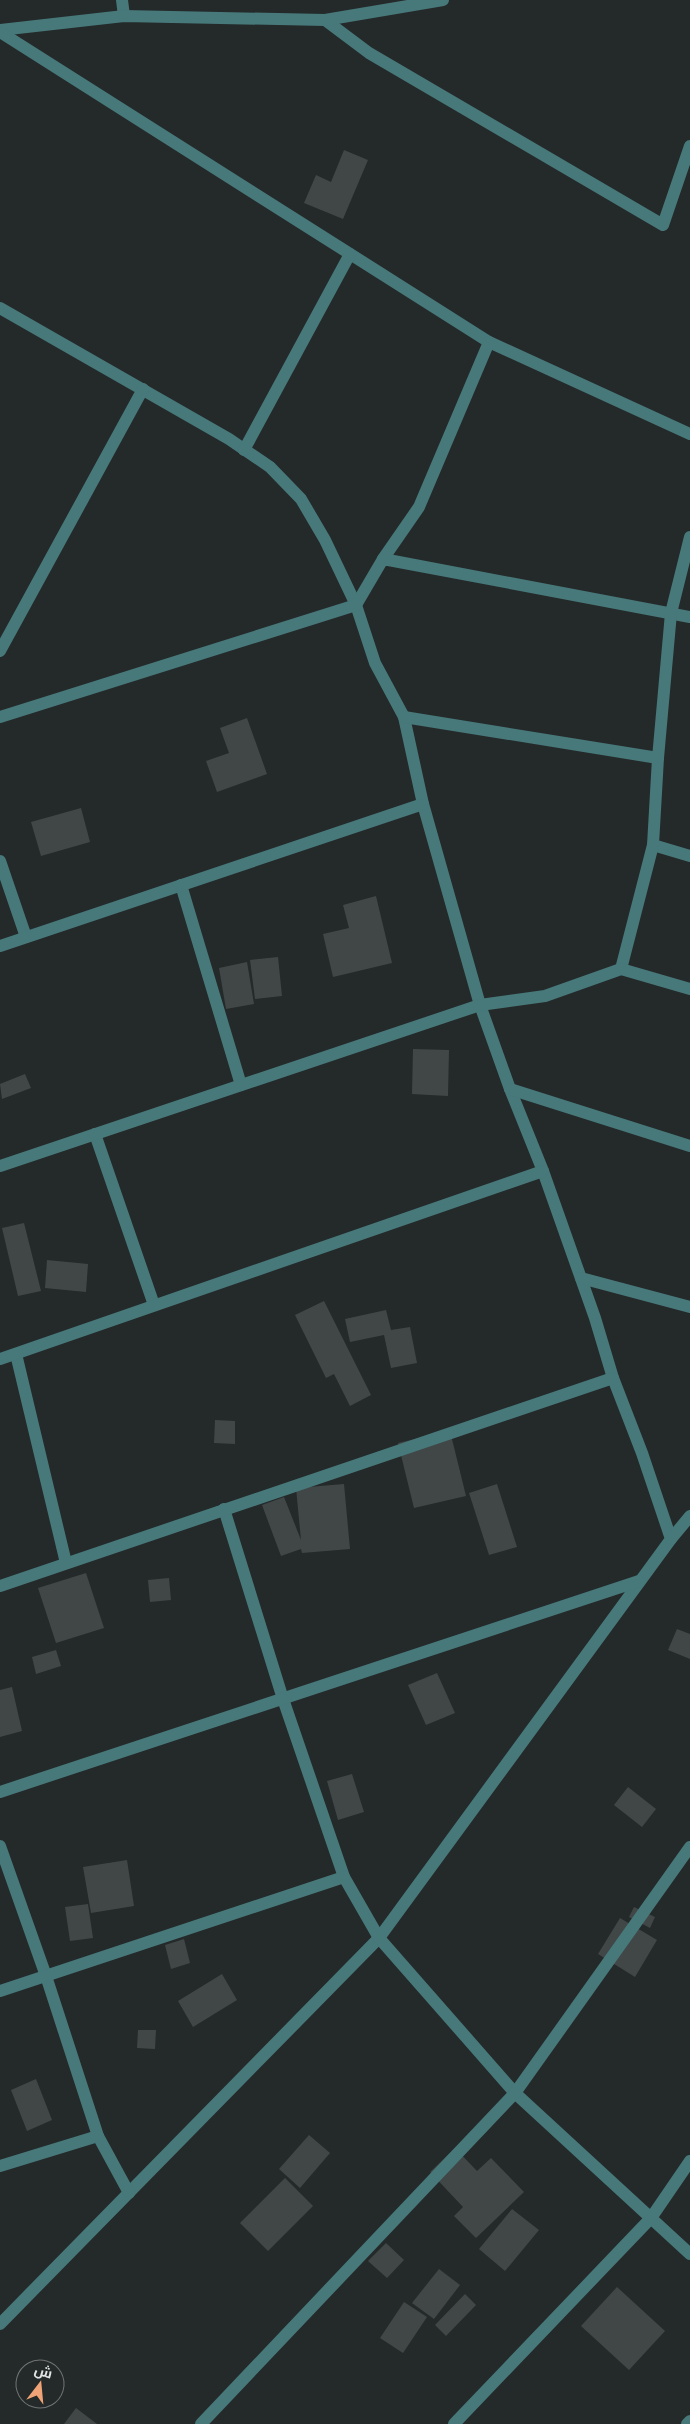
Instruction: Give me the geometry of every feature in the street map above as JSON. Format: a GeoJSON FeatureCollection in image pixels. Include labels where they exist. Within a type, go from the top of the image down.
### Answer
{"type":"FeatureCollection","features":[{"type":"Feature","properties":{"kind":"street"},"geometry":{"type":"LineString","coordinates":[[122,0],[124,16]]}},
{"type":"Feature","properties":{"kind":"street"},"geometry":{"type":"LineString","coordinates":[[0,31],[124,16],[325,20],[442,0]]}},
{"type":"Feature","properties":{"kind":"street"},"geometry":{"type":"LineString","coordinates":[[325,20],[369,53],[663,225],[690,146]]}},
{"type":"Feature","properties":{"kind":"street"},"geometry":{"type":"LineString","coordinates":[[0,31],[489,342],[690,434]]}},
{"type":"Feature","properties":{"kind":"street"},"geometry":{"type":"LineString","coordinates":[[244,450],[350,254]]}},
{"type":"Feature","properties":{"kind":"street"},"geometry":{"type":"LineString","coordinates":[[0,308],[143,389],[270,467],[301,499],[325,540],[356,605],[375,663],[404,717],[423,804],[480,1005],[510,1089],[544,1171],[613,1378],[642,1453],[671,1539]]}},
{"type":"Feature","properties":{"kind":"street"},"geometry":{"type":"LineString","coordinates":[[0,717],[356,605],[383,559],[419,507],[489,342]]}},
{"type":"Feature","properties":{"kind":"street"},"geometry":{"type":"LineString","coordinates":[[0,651],[143,389]]}},
{"type":"Feature","properties":{"kind":"street"},"geometry":{"type":"LineString","coordinates":[[621,969],[653,845],[658,758],[672,613],[690,537]]}},
{"type":"Feature","properties":{"kind":"street"},"geometry":{"type":"LineString","coordinates":[[383,559],[690,617]]}},
{"type":"Feature","properties":{"kind":"street"},"geometry":{"type":"LineString","coordinates":[[404,717],[658,758]]}},
{"type":"Feature","properties":{"kind":"street"},"geometry":{"type":"LineString","coordinates":[[0,946],[423,804]]}},
{"type":"Feature","properties":{"kind":"street"},"geometry":{"type":"LineString","coordinates":[[653,845],[690,856]]}},
{"type":"Feature","properties":{"kind":"street"},"geometry":{"type":"LineString","coordinates":[[0,861],[26,937]]}},
{"type":"Feature","properties":{"kind":"street"},"geometry":{"type":"LineString","coordinates":[[181,885],[241,1085]]}},
{"type":"Feature","properties":{"kind":"street"},"geometry":{"type":"LineString","coordinates":[[0,1166],[480,1005],[544,996],[621,969],[690,989]]}},
{"type":"Feature","properties":{"kind":"street"},"geometry":{"type":"LineString","coordinates":[[510,1089],[690,1146]]}},
{"type":"Feature","properties":{"kind":"street"},"geometry":{"type":"LineString","coordinates":[[95,1134],[154,1306]]}},
{"type":"Feature","properties":{"kind":"street"},"geometry":{"type":"LineString","coordinates":[[0,1359],[544,1171]]}},
{"type":"Feature","properties":{"kind":"street"},"geometry":{"type":"LineString","coordinates":[[580,1278],[690,1306]]}},
{"type":"Feature","properties":{"kind":"street"},"geometry":{"type":"LineString","coordinates":[[16,1354],[66,1563]]}},
{"type":"Feature","properties":{"kind":"street"},"geometry":{"type":"LineString","coordinates":[[0,1586],[613,1378]]}},
{"type":"Feature","properties":{"kind":"street"},"geometry":{"type":"LineString","coordinates":[[224,1509],[283,1699],[344,1876],[379,1938],[515,2093],[690,2254]]}},
{"type":"Feature","properties":{"kind":"street"},"geometry":{"type":"LineString","coordinates":[[0,2324],[379,1938],[639,1581],[690,1516]]}},
{"type":"Feature","properties":{"kind":"street"},"geometry":{"type":"LineString","coordinates":[[0,1792],[639,1581]]}},
{"type":"Feature","properties":{"kind":"street"},"geometry":{"type":"LineString","coordinates":[[0,1846],[46,1976],[98,2136],[129,2193]]}},
{"type":"Feature","properties":{"kind":"street"},"geometry":{"type":"LineString","coordinates":[[201,2424],[515,2093],[690,1847]]}},
{"type":"Feature","properties":{"kind":"street"},"geometry":{"type":"LineString","coordinates":[[0,1991],[344,1876]]}},
{"type":"Feature","properties":{"kind":"street"},"geometry":{"type":"LineString","coordinates":[[0,2166],[98,2136]]}},
{"type":"Feature","properties":{"kind":"street"},"geometry":{"type":"LineString","coordinates":[[454,2424],[651,2218],[690,2161]]}},
{"type":"Feature","properties":{"kind":"street"},"geometry":{"type":"LineString","coordinates":[[687,2424],[690,2421]]}},
{"type":"Feature","properties":{"kind":"building"},"geometry":{"type":"Polygon","coordinates":[[[344,150],[368,160],[343,219],[304,203],[316,175],[331,182],[344,150]]]}},
{"type":"Feature","properties":{"kind":"building"},"geometry":{"type":"Polygon","coordinates":[[[247,718],[267,774],[217,792],[206,761],[229,753],[220,728],[247,718]]]}},
{"type":"Feature","properties":{"kind":"building"},"geometry":{"type":"Polygon","coordinates":[[[81,808],[90,842],[41,856],[31,822],[81,808]]]}},
{"type":"Feature","properties":{"kind":"building"},"geometry":{"type":"Polygon","coordinates":[[[376,896],[392,963],[333,977],[323,934],[349,928],[343,905],[376,896]]]}},
{"type":"Feature","properties":{"kind":"building"},"geometry":{"type":"Polygon","coordinates":[[[278,957],[282,996],[255,999],[250,960],[278,957]]]}},
{"type":"Feature","properties":{"kind":"building"},"geometry":{"type":"Polygon","coordinates":[[[247,962],[254,1004],[226,1009],[219,968],[247,962]]]}},
{"type":"Feature","properties":{"kind":"building"},"geometry":{"type":"Polygon","coordinates":[[[413,1049],[449,1050],[448,1096],[412,1094],[413,1049]]]}},
{"type":"Feature","properties":{"kind":"building"},"geometry":{"type":"Polygon","coordinates":[[[25,1074],[31,1088],[2,1099],[0,1084],[25,1074]]]}},
{"type":"Feature","properties":{"kind":"building"},"geometry":{"type":"Polygon","coordinates":[[[24,1223],[41,1291],[18,1296],[2,1228],[24,1223]]]}},
{"type":"Feature","properties":{"kind":"building"},"geometry":{"type":"Polygon","coordinates":[[[47,1260],[88,1264],[86,1292],[45,1288],[47,1260]]]}},
{"type":"Feature","properties":{"kind":"building"},"geometry":{"type":"Polygon","coordinates":[[[324,1301],[371,1395],[350,1406],[334,1374],[326,1378],[295,1315],[324,1301]]]}},
{"type":"Feature","properties":{"kind":"building"},"geometry":{"type":"Polygon","coordinates":[[[386,1310],[391,1330],[410,1327],[417,1363],[391,1368],[384,1335],[350,1342],[345,1319],[386,1310]]]}},
{"type":"Feature","properties":{"kind":"building"},"geometry":{"type":"Polygon","coordinates":[[[215,1420],[235,1421],[235,1444],[214,1443],[215,1420]]]}},
{"type":"Feature","properties":{"kind":"building"},"geometry":{"type":"Polygon","coordinates":[[[450,1431],[466,1496],[414,1508],[398,1443],[450,1431]]]}},
{"type":"Feature","properties":{"kind":"building"},"geometry":{"type":"Polygon","coordinates":[[[344,1484],[350,1549],[302,1553],[301,1549],[281,1556],[262,1505],[284,1497],[301,1540],[296,1488],[344,1484]]]}},
{"type":"Feature","properties":{"kind":"building"},"geometry":{"type":"Polygon","coordinates":[[[497,1484],[517,1547],[489,1555],[469,1493],[497,1484]]]}},
{"type":"Feature","properties":{"kind":"building"},"geometry":{"type":"Polygon","coordinates":[[[86,1573],[104,1628],[56,1643],[38,1588],[86,1573]]]}},
{"type":"Feature","properties":{"kind":"building"},"geometry":{"type":"Polygon","coordinates":[[[169,1578],[171,1600],[150,1602],[148,1580],[169,1578]]]}},
{"type":"Feature","properties":{"kind":"building"},"geometry":{"type":"Polygon","coordinates":[[[677,1629],[690,1634],[690,1659],[668,1650],[677,1629]]]}},
{"type":"Feature","properties":{"kind":"building"},"geometry":{"type":"Polygon","coordinates":[[[56,1650],[61,1666],[36,1674],[32,1657],[56,1650]]]}},
{"type":"Feature","properties":{"kind":"building"},"geometry":{"type":"Polygon","coordinates":[[[437,1673],[455,1713],[426,1725],[408,1685],[437,1673]]]}},
{"type":"Feature","properties":{"kind":"building"},"geometry":{"type":"Polygon","coordinates":[[[12,1687],[22,1731],[0,1737],[0,1690],[12,1687]]]}},
{"type":"Feature","properties":{"kind":"building"},"geometry":{"type":"Polygon","coordinates":[[[352,1774],[364,1812],[338,1820],[327,1781],[352,1774]]]}},
{"type":"Feature","properties":{"kind":"building"},"geometry":{"type":"Polygon","coordinates":[[[628,1787],[656,1809],[642,1827],[614,1805],[628,1787]]]}},
{"type":"Feature","properties":{"kind":"building"},"geometry":{"type":"Polygon","coordinates":[[[127,1860],[134,1906],[91,1913],[83,1867],[127,1860]]]}},
{"type":"Feature","properties":{"kind":"building"},"geometry":{"type":"Polygon","coordinates":[[[88,1904],[93,1938],[70,1941],[65,1907],[88,1904]]]}},
{"type":"Feature","properties":{"kind":"building"},"geometry":{"type":"Polygon","coordinates":[[[634,1907],[655,1917],[650,1928],[629,1917],[634,1907]]]}},
{"type":"Feature","properties":{"kind":"building"},"geometry":{"type":"Polygon","coordinates":[[[620,1918],[657,1940],[635,1977],[598,1954],[620,1918]]]}},
{"type":"Feature","properties":{"kind":"building"},"geometry":{"type":"Polygon","coordinates":[[[184,1939],[190,1963],[171,1969],[165,1945],[184,1939]]]}},
{"type":"Feature","properties":{"kind":"building"},"geometry":{"type":"Polygon","coordinates":[[[222,1974],[237,2000],[193,2027],[178,2001],[222,1974]]]}},
{"type":"Feature","properties":{"kind":"building"},"geometry":{"type":"Polygon","coordinates":[[[138,2030],[156,2030],[155,2049],[137,2048],[138,2030]]]}},
{"type":"Feature","properties":{"kind":"building"},"geometry":{"type":"Polygon","coordinates":[[[36,2079],[52,2120],[27,2131],[11,2090],[36,2079]]]}},
{"type":"Feature","properties":{"kind":"building"},"geometry":{"type":"Polygon","coordinates":[[[309,2135],[330,2153],[300,2188],[279,2169],[309,2135]]]}},
{"type":"Feature","properties":{"kind":"building"},"geometry":{"type":"Polygon","coordinates":[[[455,2148],[477,2171],[491,2158],[524,2192],[476,2238],[454,2216],[463,2207],[430,2172],[455,2148]]]}},
{"type":"Feature","properties":{"kind":"building"},"geometry":{"type":"Polygon","coordinates":[[[285,2178],[313,2206],[268,2251],[240,2223],[285,2178]]]}},
{"type":"Feature","properties":{"kind":"building"},"geometry":{"type":"Polygon","coordinates":[[[512,2209],[539,2230],[505,2271],[479,2249],[512,2209]]]}},
{"type":"Feature","properties":{"kind":"building"},"geometry":{"type":"Polygon","coordinates":[[[386,2243],[404,2260],[387,2278],[368,2261],[386,2243]]]}},
{"type":"Feature","properties":{"kind":"building"},"geometry":{"type":"Polygon","coordinates":[[[439,2269],[460,2285],[434,2319],[412,2303],[439,2269]]]}},
{"type":"Feature","properties":{"kind":"building"},"geometry":{"type":"Polygon","coordinates":[[[617,2287],[665,2331],[629,2370],[581,2326],[617,2287]]]}},
{"type":"Feature","properties":{"kind":"building"},"geometry":{"type":"Polygon","coordinates":[[[465,2294],[476,2305],[446,2336],[435,2325],[465,2294]]]}},
{"type":"Feature","properties":{"kind":"building"},"geometry":{"type":"Polygon","coordinates":[[[404,2302],[427,2317],[403,2353],[380,2338],[404,2302]]]}},
{"type":"Feature","properties":{"kind":"building"},"geometry":{"type":"Polygon","coordinates":[[[76,2408],[97,2424],[64,2424],[76,2408]]]}}]}
